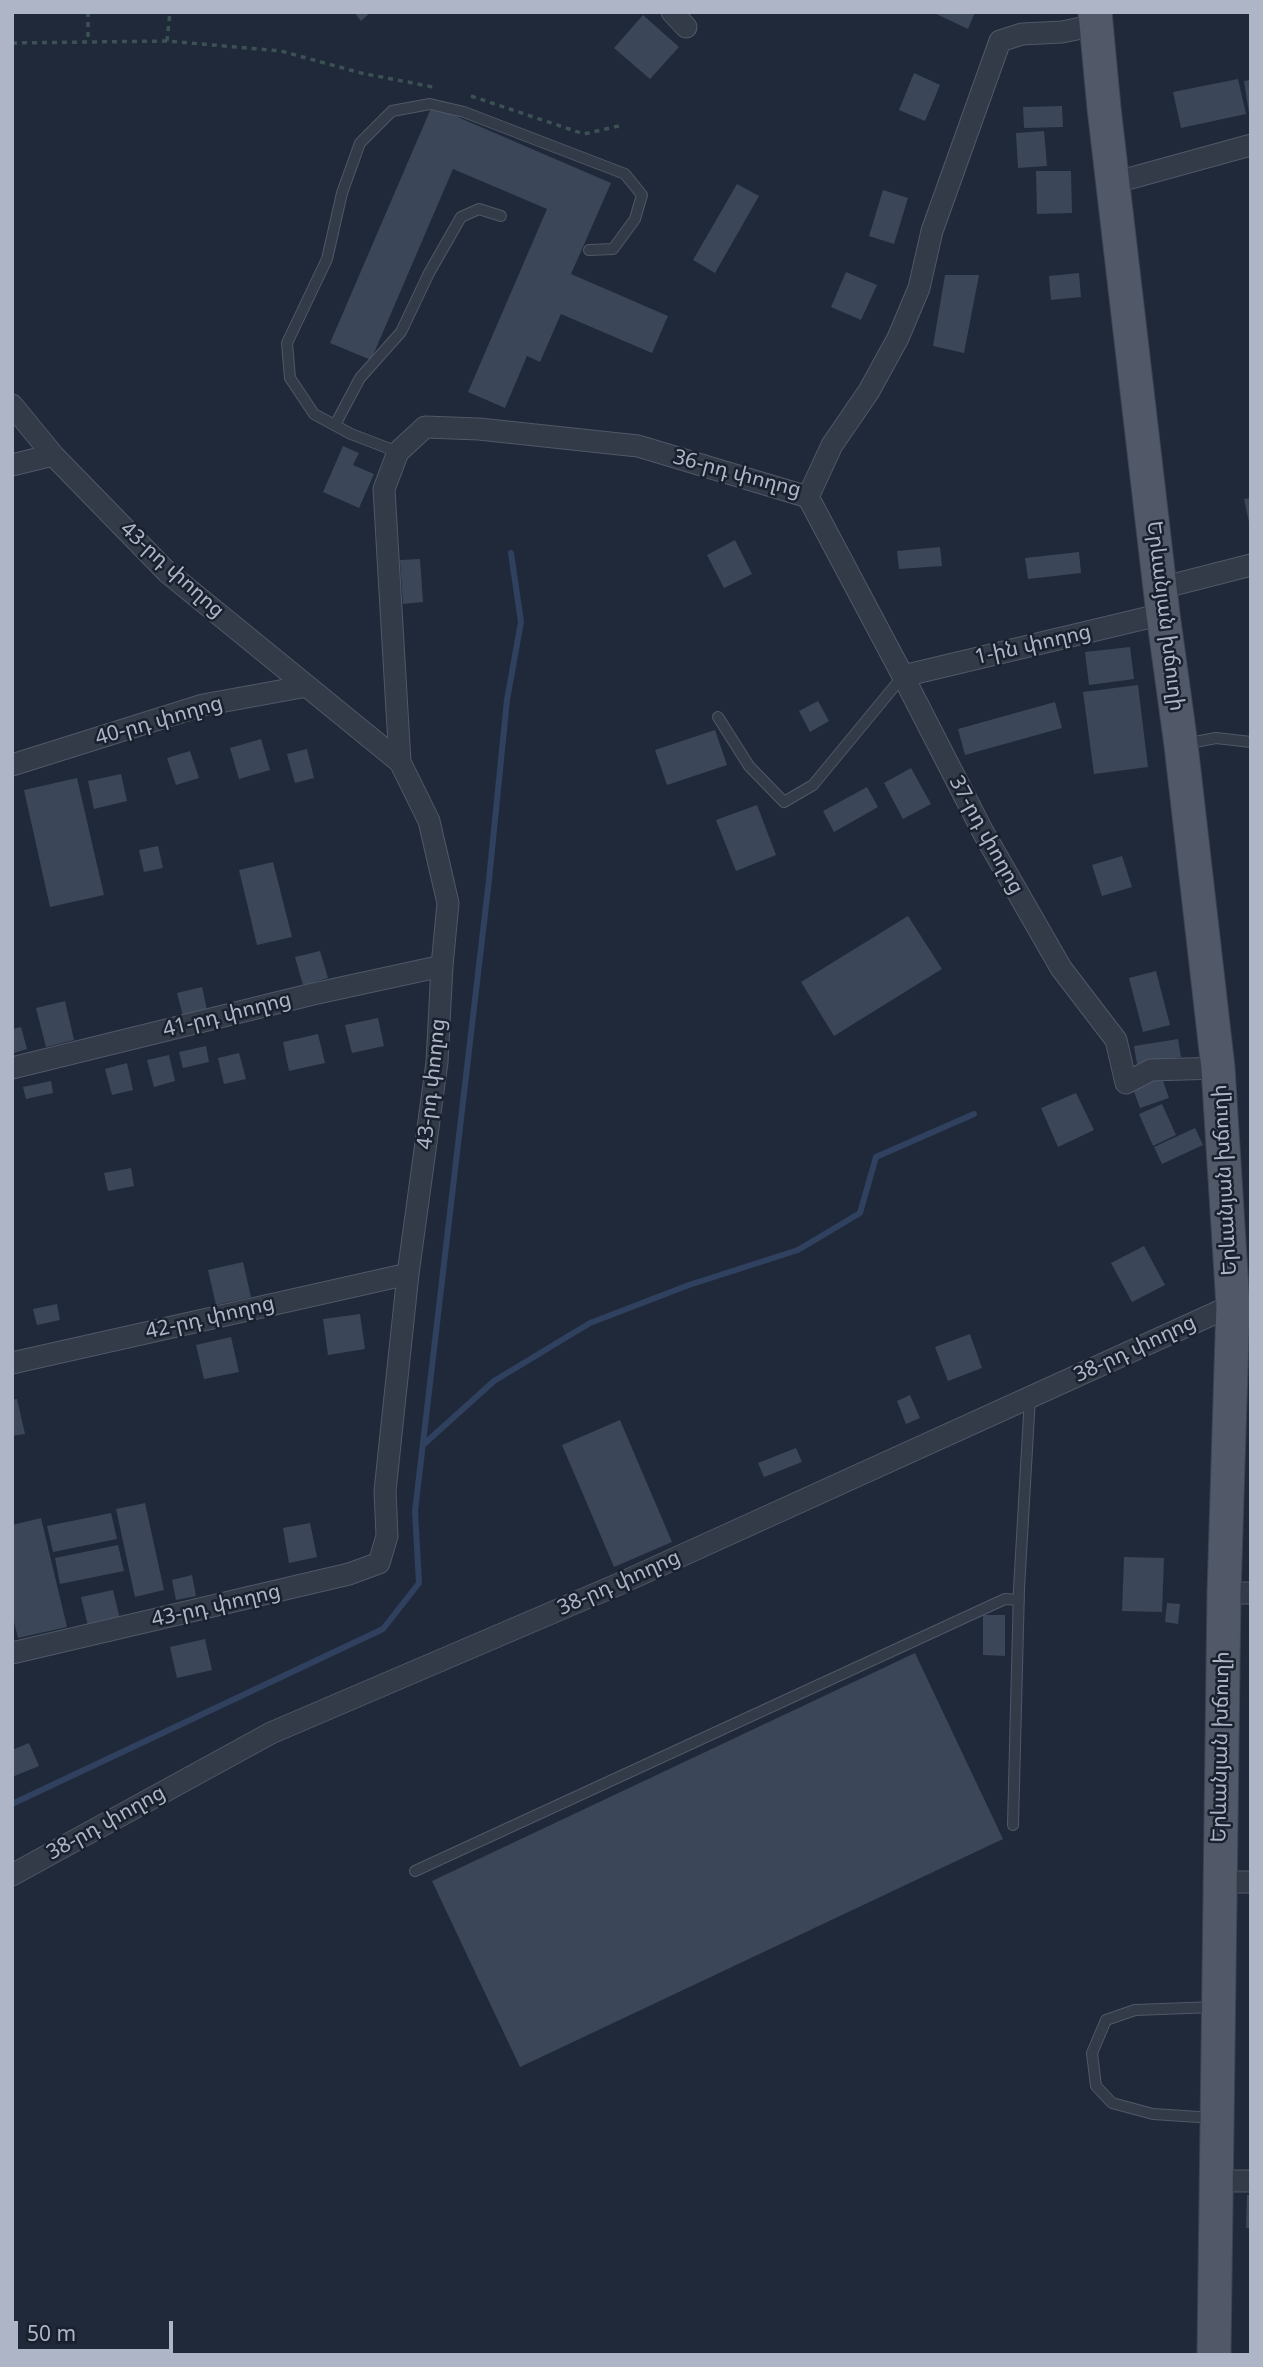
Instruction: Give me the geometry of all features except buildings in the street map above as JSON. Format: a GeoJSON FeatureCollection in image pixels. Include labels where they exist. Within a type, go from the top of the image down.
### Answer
{"type":"FeatureCollection","features":[{"type":"Feature","properties":{"kind":"main road","name":"Երևանյան խճուղի"},"geometry":{"type":"LineString","coordinates":[[1096,19],[1218,1068],[1242,1305],[1235,1882],[1217,2007],[1213,2355]]}},
{"type":"Feature","properties":{"kind":"street","name":"36-րդ փողոց"},"geometry":{"type":"LineString","coordinates":[[400,762],[384,489],[398,452],[425,427],[479,429],[638,446],[808,497],[832,444],[869,391],[898,338],[919,288],[932,232],[1000,41],[1022,34],[1062,32],[1096,19]]}},
{"type":"Feature","properties":{"kind":"street"},"geometry":{"type":"LineString","coordinates":[[1113,183],[1251,145]]}},
{"type":"Feature","properties":{"kind":"street","name":"43-րդ փողոց"},"geometry":{"type":"LineString","coordinates":[[12,405],[52,455],[167,572],[400,762],[429,821],[448,903],[437,1062],[408,1274],[385,1491],[387,1536],[379,1563],[349,1574],[12,1653]]}},
{"type":"Feature","properties":{"kind":"street"},"geometry":{"type":"LineString","coordinates":[[12,465],[52,455]]}},
{"type":"Feature","properties":{"kind":"street","name":"37-րդ փողոց"},"geometry":{"type":"LineString","coordinates":[[808,497],[983,832],[1061,968],[1116,1040],[1126,1083],[1151,1070],[1218,1068]]}},
{"type":"Feature","properties":{"kind":"street","name":"1-ին փողոց"},"geometry":{"type":"LineString","coordinates":[[903,676],[1162,601],[1251,565]]}},
{"type":"Feature","properties":{"kind":"street","name":"40-րդ փողոց"},"geometry":{"type":"LineString","coordinates":[[12,765],[203,705],[307,686]]}},
{"type":"Feature","properties":{"kind":"street","name":"41-րդ փողոց"},"geometry":{"type":"LineString","coordinates":[[12,1068],[313,994],[442,966]]}},
{"type":"Feature","properties":{"kind":"street","name":"42-րդ փողոց"},"geometry":{"type":"LineString","coordinates":[[12,1363],[408,1274]]}},
{"type":"Feature","properties":{"kind":"street","name":"38-րդ փողոց"},"geometry":{"type":"LineString","coordinates":[[12,1875],[271,1733],[619,1584],[1030,1397],[1242,1305]]}},
{"type":"Feature","properties":{"kind":"street"},"geometry":{"type":"LineString","coordinates":[[1215,2181],[1251,2181]]}},
{"type":"Feature","properties":{"kind":"lane"},"geometry":{"type":"LineString","coordinates":[[398,452],[351,434],[314,414],[290,378],[286,343],[327,259],[342,193],[360,143],[392,111],[430,104],[464,112],[625,174],[642,195],[635,219],[613,249],[589,250]]}},
{"type":"Feature","properties":{"kind":"lane"},"geometry":{"type":"LineString","coordinates":[[335,425],[360,378],[401,332],[429,273],[461,217],[479,209],[501,216]]}},
{"type":"Feature","properties":{"kind":"lane"},"geometry":{"type":"LineString","coordinates":[[718,717],[749,766],[784,802],[813,785],[903,676]]}},
{"type":"Feature","properties":{"kind":"lane"},"geometry":{"type":"LineString","coordinates":[[1181,745],[1216,738],[1251,742]]}},
{"type":"Feature","properties":{"kind":"lane"},"geometry":{"type":"LineString","coordinates":[[1013,1825],[1019,1600],[1030,1397]]}},
{"type":"Feature","properties":{"kind":"lane"},"geometry":{"type":"LineString","coordinates":[[415,1871],[1006,1599],[1019,1600]]}},
{"type":"Feature","properties":{"kind":"lane"},"geometry":{"type":"LineString","coordinates":[[1216,2119],[1153,2114],[1112,2103],[1096,2086],[1092,2053],[1106,2020],[1135,2010],[1217,2007]]}},
{"type":"Feature","properties":{"kind":"path"},"geometry":{"type":"LineString","coordinates":[[88,12],[88,41]]}},
{"type":"Feature","properties":{"kind":"path"},"geometry":{"type":"LineString","coordinates":[[167,41],[170,12]]}},
{"type":"Feature","properties":{"kind":"path"},"geometry":{"type":"LineString","coordinates":[[12,43],[167,41],[281,51],[361,73],[435,87]]}},
{"type":"Feature","properties":{"kind":"path"},"geometry":{"type":"LineString","coordinates":[[471,96],[584,134],[623,125]]}},
{"type":"Feature","properties":{"kind":"waterway"},"geometry":{"type":"LineString","coordinates":[[12,1804],[383,1629],[419,1583],[415,1511],[489,880],[507,700],[521,622],[511,553]]}},
{"type":"Feature","properties":{"kind":"waterway"},"geometry":{"type":"LineString","coordinates":[[423,1445],[494,1381],[590,1323],[689,1285],[798,1250],[860,1213],[876,1157],[974,1114]]}}]}
